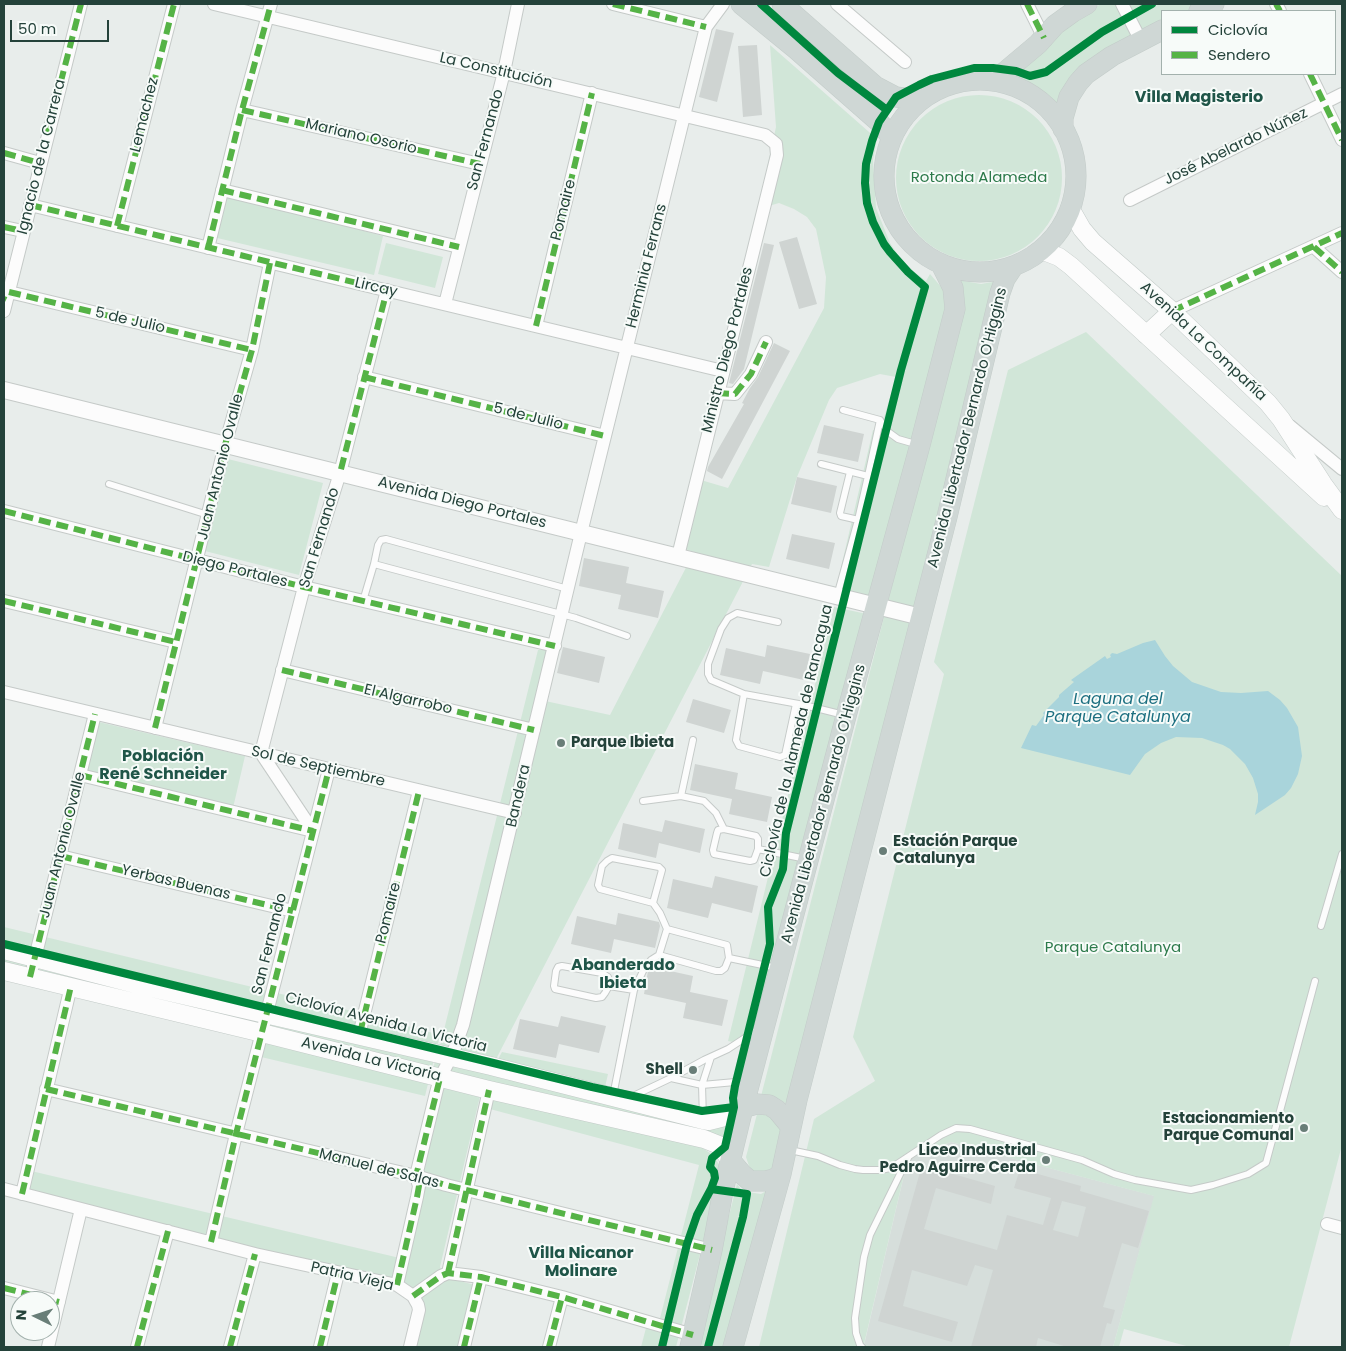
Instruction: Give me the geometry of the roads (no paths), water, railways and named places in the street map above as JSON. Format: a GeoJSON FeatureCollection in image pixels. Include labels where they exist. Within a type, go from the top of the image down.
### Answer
{"type":"FeatureCollection","features":[{"type":"Feature","properties":{"kind":"main road"},"geometry":{"type":"LineString","coordinates":[[741,4],[796,49],[879,122],[892,138]]}},
{"type":"Feature","properties":{"kind":"main road"},"geometry":{"type":"LineString","coordinates":[[782,4],[875,86],[896,97],[921,100]]}},
{"type":"Feature","properties":{"kind":"main road"},"geometry":{"type":"LineString","coordinates":[[994,81],[1044,38],[1055,25],[1087,4]]}},
{"type":"Feature","properties":{"kind":"main road"},"geometry":{"type":"LineString","coordinates":[[1201,10],[1214,4]]}},
{"type":"Feature","properties":{"kind":"main road"},"geometry":{"type":"LineString","coordinates":[[1063,129],[1062,118],[1065,108],[1069,97],[1078,83],[1096,66],[1161,30]]}},
{"type":"Feature","properties":{"kind":"main road"},"geometry":{"type":"LineString","coordinates":[[963,81],[994,81],[1015,87],[1034,97],[1050,111],[1063,129],[1071,147],[1076,181],[1070,208],[1059,231],[1041,250],[1013,266],[984,272],[962,271],[941,264],[922,253],[904,236],[888,206],[884,171],[886,154],[892,138],[904,117],[921,100],[941,88],[963,81]]}},
{"type":"Feature","properties":{"kind":"main road","name":"Avenida La Compañía"},"geometry":{"type":"LineString","coordinates":[[1070,208],[1082,229],[1093,242],[1255,389],[1281,419],[1342,512]]}},
{"type":"Feature","properties":{"kind":"main road","name":"Avenida La Compañía"},"geometry":{"type":"LineString","coordinates":[[1041,250],[1059,257],[1071,266],[1342,512]]}},
{"type":"Feature","properties":{"kind":"main road","name":"Avenida Libertador Bernardo O'Higgins"},"geometry":{"type":"LineString","coordinates":[[691,1341],[743,1108],[955,309],[953,288],[941,264]]}},
{"type":"Feature","properties":{"kind":"main road","name":"Avenida Libertador Bernardo O'Higgins"},"geometry":{"type":"LineString","coordinates":[[733,1347],[781,1174],[797,1100],[921,617],[1000,293],[1005,279],[1013,266]]}},
{"type":"Feature","properties":{"kind":"main road"},"geometry":{"type":"LineString","coordinates":[[1146,336],[1172,312]]}},
{"type":"Feature","properties":{"kind":"main road","name":"Avenida La Victoria"},"geometry":{"type":"LineString","coordinates":[[4,950],[143,986],[267,1013],[451,1057],[703,1120],[709,1121],[725,1117],[743,1108]]}},
{"type":"Feature","properties":{"kind":"main road","name":"Avenida La Victoria"},"geometry":{"type":"LineString","coordinates":[[4,971],[489,1090],[704,1139],[718,1145],[731,1161]]}},
{"type":"Feature","properties":{"kind":"main road"},"geometry":{"type":"LineString","coordinates":[[743,1108],[757,1104],[769,1105],[777,1110],[791,1127]]}},
{"type":"Feature","properties":{"kind":"main road"},"geometry":{"type":"LineString","coordinates":[[731,1161],[750,1181],[766,1181],[781,1174]]}},
{"type":"Feature","properties":{"kind":"street","name":"Ignacio de la Carrera"},"geometry":{"type":"LineString","coordinates":[[6,301],[81,4]]}},
{"type":"Feature","properties":{"kind":"street","name":"Lemachez"},"geometry":{"type":"LineString","coordinates":[[117,226],[174,4]]}},
{"type":"Feature","properties":{"kind":"street","name":"La Constitución"},"geometry":{"type":"LineString","coordinates":[[214,4],[765,135],[776,144]]}},
{"type":"Feature","properties":{"kind":"street"},"geometry":{"type":"LineString","coordinates":[[208,248],[242,110],[271,4]]}},
{"type":"Feature","properties":{"kind":"street","name":"San Fernando"},"geometry":{"type":"LineString","coordinates":[[445,304],[504,72],[518,4]]}},
{"type":"Feature","properties":{"kind":"street"},"geometry":{"type":"LineString","coordinates":[[613,4],[706,27]]}},
{"type":"Feature","properties":{"kind":"street","name":"Herminia Ferrans"},"geometry":{"type":"LineString","coordinates":[[581,533],[706,27],[723,4]]}},
{"type":"Feature","properties":{"kind":"street"},"geometry":{"type":"LineString","coordinates":[[837,4],[905,62]]}},
{"type":"Feature","properties":{"kind":"street"},"geometry":{"type":"LineString","coordinates":[[1027,4],[1044,38]]}},
{"type":"Feature","properties":{"kind":"street"},"geometry":{"type":"LineString","coordinates":[[1122,4],[1140,41]]}},
{"type":"Feature","properties":{"kind":"street"},"geometry":{"type":"LineString","coordinates":[[1310,75],[1342,140]]}},
{"type":"Feature","properties":{"kind":"street","name":"Pomaire"},"geometry":{"type":"LineString","coordinates":[[536,326],[592,93]]}},
{"type":"Feature","properties":{"kind":"street","name":"José Abelardo Núñez"},"geometry":{"type":"LineString","coordinates":[[1130,200],[1342,94]]}},
{"type":"Feature","properties":{"kind":"street","name":"Mariano Osorio"},"geometry":{"type":"LineString","coordinates":[[242,110],[480,164]]}},
{"type":"Feature","properties":{"kind":"street","name":"Ministro Diego Portales"},"geometry":{"type":"LineString","coordinates":[[678,556],[776,156],[776,144]]}},
{"type":"Feature","properties":{"kind":"street"},"geometry":{"type":"LineString","coordinates":[[4,153],[40,162]]}},
{"type":"Feature","properties":{"kind":"street"},"geometry":{"type":"LineString","coordinates":[[222,190],[459,247]]}},
{"type":"Feature","properties":{"kind":"street","name":"Lircay"},"geometry":{"type":"LineString","coordinates":[[30,205],[723,370]]}},
{"type":"Feature","properties":{"kind":"street"},"geometry":{"type":"LineString","coordinates":[[4,226],[24,231]]}},
{"type":"Feature","properties":{"kind":"street"},"geometry":{"type":"LineString","coordinates":[[1172,312],[1342,233]]}},
{"type":"Feature","properties":{"kind":"street"},"geometry":{"type":"LineString","coordinates":[[1314,247],[1342,272]]}},
{"type":"Feature","properties":{"kind":"street","name":"Juan Antonio Ovalle"},"geometry":{"type":"LineString","coordinates":[[155,728],[225,445],[252,350],[270,263]]}},
{"type":"Feature","properties":{"kind":"street","name":"San Fernando"},"geometry":{"type":"LineString","coordinates":[[261,753],[304,587],[340,473],[387,290]]}},
{"type":"Feature","properties":{"kind":"street","name":"5 de Julio"},"geometry":{"type":"LineString","coordinates":[[6,301],[252,350]]}},
{"type":"Feature","properties":{"kind":"street"},"geometry":{"type":"LineString","coordinates":[[717,393],[735,394],[751,374],[766,342]]}},
{"type":"Feature","properties":{"kind":"street","name":"5 de Julio"},"geometry":{"type":"LineString","coordinates":[[364,377],[605,436]]}},
{"type":"Feature","properties":{"kind":"street","name":"Avenida Diego Portales"},"geometry":{"type":"LineString","coordinates":[[4,390],[921,617]]}},
{"type":"Feature","properties":{"kind":"street"},"geometry":{"type":"LineString","coordinates":[[1281,419],[1342,468]]}},
{"type":"Feature","properties":{"kind":"street","name":"Diego Portales"},"geometry":{"type":"LineString","coordinates":[[4,511],[304,587],[555,646]]}},
{"type":"Feature","properties":{"kind":"street","name":"Bandera"},"geometry":{"type":"LineString","coordinates":[[397,1285],[417,1197],[418,1186],[416,1176],[440,1078],[464,1025],[581,533]]}},
{"type":"Feature","properties":{"kind":"street"},"geometry":{"type":"LineString","coordinates":[[4,601],[176,642]]}},
{"type":"Feature","properties":{"kind":"street","name":"El Algarrobo"},"geometry":{"type":"LineString","coordinates":[[282,670],[534,730]]}},
{"type":"Feature","properties":{"kind":"street","name":"Sol de Septiembre"},"geometry":{"type":"LineString","coordinates":[[4,692],[514,813]]}},
{"type":"Feature","properties":{"kind":"street","name":"Juan Antonio Ovalle"},"geometry":{"type":"LineString","coordinates":[[30,977],[95,714]]}},
{"type":"Feature","properties":{"kind":"street"},"geometry":{"type":"LineString","coordinates":[[261,753],[313,831]]}},
{"type":"Feature","properties":{"kind":"street","name":"San Fernando"},"geometry":{"type":"LineString","coordinates":[[211,1242],[236,1134],[329,769]]}},
{"type":"Feature","properties":{"kind":"street"},"geometry":{"type":"LineString","coordinates":[[80,775],[313,831]]}},
{"type":"Feature","properties":{"kind":"street","name":"Pomaire"},"geometry":{"type":"LineString","coordinates":[[359,1035],[420,791]]}},
{"type":"Feature","properties":{"kind":"street","name":"Yerbas Buenas"},"geometry":{"type":"LineString","coordinates":[[60,856],[293,911]]}},
{"type":"Feature","properties":{"kind":"street"},"geometry":{"type":"LineString","coordinates":[[22,1194],[71,986]]}},
{"type":"Feature","properties":{"kind":"street","name":"Manuel de Salas"},"geometry":{"type":"LineString","coordinates":[[46,1089],[416,1176],[712,1250]]}},
{"type":"Feature","properties":{"kind":"street"},"geometry":{"type":"LineString","coordinates":[[489,1090],[448,1273],[481,1277],[562,1297],[691,1341]]}},
{"type":"Feature","properties":{"kind":"street","name":"Patria Vieja"},"geometry":{"type":"LineString","coordinates":[[4,1189],[255,1254],[397,1285],[413,1296],[448,1273]]}},
{"type":"Feature","properties":{"kind":"street"},"geometry":{"type":"LineString","coordinates":[[60,1298],[81,1209]]}},
{"type":"Feature","properties":{"kind":"street"},"geometry":{"type":"LineString","coordinates":[[1327,1224],[1342,1228]]}},
{"type":"Feature","properties":{"kind":"street"},"geometry":{"type":"LineString","coordinates":[[137,1347],[168,1231]]}},
{"type":"Feature","properties":{"kind":"street"},"geometry":{"type":"LineString","coordinates":[[230,1347],[255,1254]]}},
{"type":"Feature","properties":{"kind":"street"},"geometry":{"type":"LineString","coordinates":[[320,1347],[338,1273]]}},
{"type":"Feature","properties":{"kind":"street"},"geometry":{"type":"LineString","coordinates":[[464,1347],[481,1277]]}},
{"type":"Feature","properties":{"kind":"street"},"geometry":{"type":"LineString","coordinates":[[410,1347],[419,1310],[413,1296]]}},
{"type":"Feature","properties":{"kind":"street"},"geometry":{"type":"LineString","coordinates":[[549,1347],[562,1297]]}},
{"type":"Feature","properties":{"kind":"lane"},"geometry":{"type":"LineString","coordinates":[[843,410],[880,420],[887,431],[898,439],[920,445]]}},
{"type":"Feature","properties":{"kind":"lane"},"geometry":{"type":"LineString","coordinates":[[837,596],[858,520],[880,420]]}},
{"type":"Feature","properties":{"kind":"lane"},"geometry":{"type":"LineString","coordinates":[[821,464],[868,476]]}},
{"type":"Feature","properties":{"kind":"lane"},"geometry":{"type":"LineString","coordinates":[[850,472],[840,512],[841,516],[858,520]]}},
{"type":"Feature","properties":{"kind":"lane"},"geometry":{"type":"LineString","coordinates":[[108,484],[208,515]]}},
{"type":"Feature","properties":{"kind":"lane"},"geometry":{"type":"LineString","coordinates":[[363,601],[378,544],[381,540],[386,539],[568,589]]}},
{"type":"Feature","properties":{"kind":"lane"},"geometry":{"type":"LineString","coordinates":[[374,564],[562,614],[627,636]]}},
{"type":"Feature","properties":{"kind":"lane"},"geometry":{"type":"LineString","coordinates":[[778,622],[737,613],[728,618],[721,629],[708,664],[708,674],[711,680],[744,694],[846,716]]}},
{"type":"Feature","properties":{"kind":"lane"},"geometry":{"type":"LineString","coordinates":[[744,694],[736,740],[739,746],[780,757],[785,755],[787,751],[796,704]]}},
{"type":"Feature","properties":{"kind":"lane"},"geometry":{"type":"LineString","coordinates":[[681,796],[693,740]]}},
{"type":"Feature","properties":{"kind":"lane"},"geometry":{"type":"LineString","coordinates":[[643,801],[681,796],[704,801],[716,813],[724,829]]}},
{"type":"Feature","properties":{"kind":"lane"},"geometry":{"type":"LineString","coordinates":[[724,829],[756,836],[758,839],[758,849],[754,860],[750,861],[717,856],[713,850],[718,830],[724,829]]}},
{"type":"Feature","properties":{"kind":"lane"},"geometry":{"type":"LineString","coordinates":[[758,849],[809,860]]}},
{"type":"Feature","properties":{"kind":"lane"},"geometry":{"type":"LineString","coordinates":[[1321,926],[1342,854]]}},
{"type":"Feature","properties":{"kind":"lane"},"geometry":{"type":"LineString","coordinates":[[653,903],[662,870],[659,867],[612,858],[606,861],[602,866],[598,885],[600,889],[653,903],[667,929],[659,954],[650,960],[634,990],[619,1099],[671,1078],[746,1038],[766,1023]]}},
{"type":"Feature","properties":{"kind":"lane"},"geometry":{"type":"LineString","coordinates":[[659,954],[721,971],[725,968],[729,958],[728,949],[723,943],[667,929]]}},
{"type":"Feature","properties":{"kind":"lane"},"geometry":{"type":"LineString","coordinates":[[729,958],[780,968]]}},
{"type":"Feature","properties":{"kind":"lane"},"geometry":{"type":"LineString","coordinates":[[562,966],[602,973],[608,977],[608,986],[602,997],[596,998],[555,989],[556,971],[558,967],[562,966]]}},
{"type":"Feature","properties":{"kind":"lane"},"geometry":{"type":"LineString","coordinates":[[786,1149],[818,1156],[840,1165],[864,1170],[890,1168],[941,1135],[956,1128],[970,1129],[1082,1160],[1114,1174],[1135,1180],[1191,1190],[1248,1174],[1266,1163],[1315,981]]}},
{"type":"Feature","properties":{"kind":"lane"},"geometry":{"type":"LineString","coordinates":[[608,986],[634,990]]}},
{"type":"Feature","properties":{"kind":"lane"},"geometry":{"type":"LineString","coordinates":[[703,1120],[702,1085],[711,1057]]}},
{"type":"Feature","properties":{"kind":"lane"},"geometry":{"type":"LineString","coordinates":[[671,1078],[702,1085],[751,1080]]}},
{"type":"Feature","properties":{"kind":"lane"},"geometry":{"type":"LineString","coordinates":[[862,1347],[856,1333],[855,1318],[864,1257],[870,1235],[908,1158]]}},
{"type":"Feature","properties":{"kind":"water","name":"Laguna del Parque Catalunya"},"geometry":{"type":"Polygon","coordinates":[[[1155,640],[1173,666],[1192,682],[1221,692],[1268,691],[1287,708],[1298,727],[1302,756],[1298,774],[1285,795],[1255,815],[1258,794],[1253,778],[1245,764],[1230,749],[1202,738],[1176,737],[1161,743],[1145,754],[1130,775],[1021,748],[1032,725],[1036,726],[1044,715],[1043,713],[1074,682],[1071,680],[1105,656],[1107,659],[1111,657],[1112,653],[1117,654],[1155,640]]]}},
{"type":"Feature","properties":{"kind":"place","name":"Parque Ibieta"},"geometry":{"type":"Point","coordinates":[561,743]}},
{"type":"Feature","properties":{"kind":"place","name":"Estación Parque Catalunya"},"geometry":{"type":"Point","coordinates":[883,851]}},
{"type":"Feature","properties":{"kind":"place","name":"Shell"},"geometry":{"type":"Point","coordinates":[693,1070]}},
{"type":"Feature","properties":{"kind":"place","name":"Estacionamiento Parque Comunal"},"geometry":{"type":"Point","coordinates":[1304,1128]}},
{"type":"Feature","properties":{"kind":"place","name":"Liceo Industrial Pedro Aguirre Cerda"},"geometry":{"type":"Point","coordinates":[1046,1160]}},
{"type":"Feature","properties":{"kind":"district","name":"Villa Magisterio"},"geometry":{"type":"Point","coordinates":[1199,98]}},
{"type":"Feature","properties":{"kind":"district","name":"Población René Schneider"},"geometry":{"type":"Point","coordinates":[163,766]}},
{"type":"Feature","properties":{"kind":"district","name":"Abanderado Ibieta"},"geometry":{"type":"Point","coordinates":[623,975]}},
{"type":"Feature","properties":{"kind":"district","name":"Villa Nicanor Molinare"},"geometry":{"type":"Point","coordinates":[581,1263]}},
{"type":"Feature","properties":{"kind":"park label","name":"Rotonda Alameda"},"geometry":{"type":"Point","coordinates":[979,178]}},
{"type":"Feature","properties":{"kind":"park label","name":"Parque Catalunya"},"geometry":{"type":"Point","coordinates":[1113,948]}}]}
